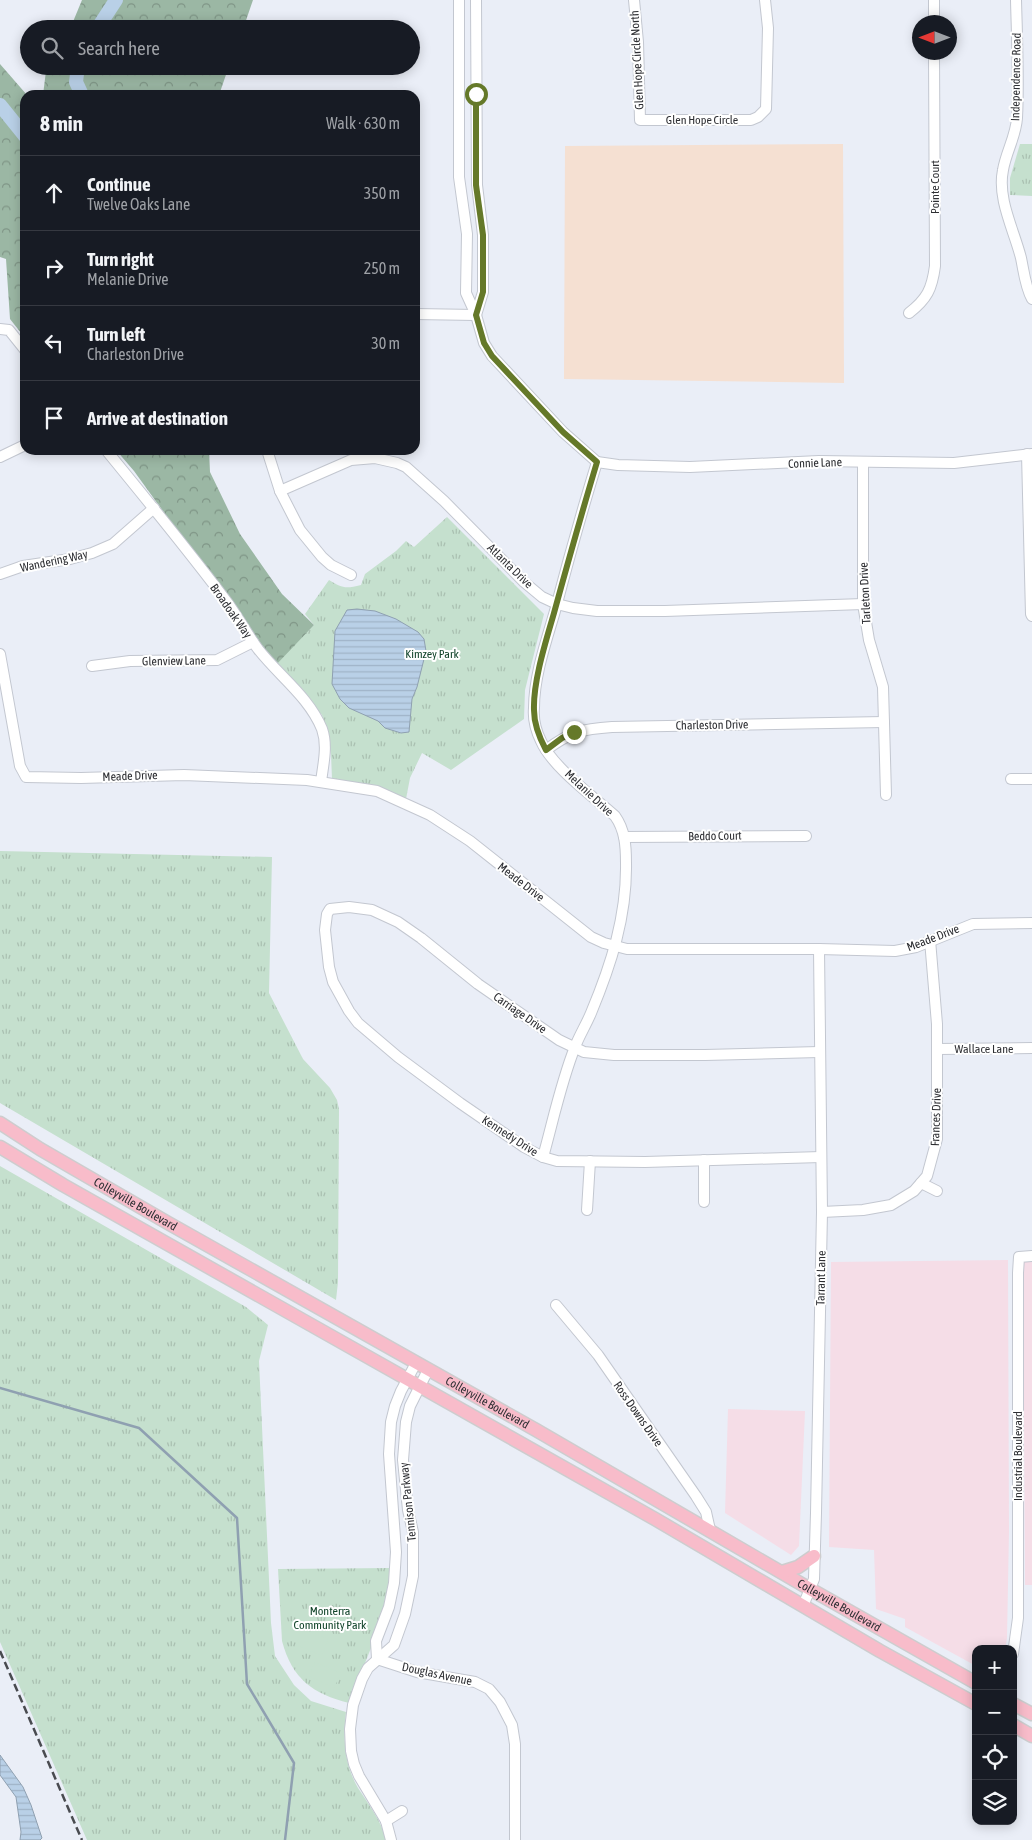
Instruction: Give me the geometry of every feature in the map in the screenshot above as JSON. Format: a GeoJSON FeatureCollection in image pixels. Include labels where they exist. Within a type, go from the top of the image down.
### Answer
{"type":"FeatureCollection","features":[{"type":"Feature","properties":{"kind":"main road","name":"Colleyville Boulevard"},"geometry":{"type":"LineString","coordinates":[[0,1123],[40,1149],[168,1223],[972,1681]]}},
{"type":"Feature","properties":{"kind":"main road","name":"Colleyville Boulevard"},"geometry":{"type":"LineString","coordinates":[[0,1148],[655,1519],[972,1702]]}},
{"type":"Feature","properties":{"kind":"main road"},"geometry":{"type":"LineString","coordinates":[[159,1239],[168,1223]]}},
{"type":"Feature","properties":{"kind":"main road"},"geometry":{"type":"LineString","coordinates":[[782,1572],[798,1567],[814,1556]]}},
{"type":"Feature","properties":{"kind":"main road"},"geometry":{"type":"LineString","coordinates":[[1017,1706],[1032,1714]]}},
{"type":"Feature","properties":{"kind":"main road"},"geometry":{"type":"LineString","coordinates":[[1017,1727],[1032,1736]]}},
{"type":"Feature","properties":{"kind":"street"},"geometry":{"type":"LineString","coordinates":[[459,0],[460,168],[467,234],[466,293],[476,315],[484,343],[492,356],[563,432],[597,462]]}},
{"type":"Feature","properties":{"kind":"street"},"geometry":{"type":"LineString","coordinates":[[476,0],[476,185],[483,235],[483,292],[476,315]]}},
{"type":"Feature","properties":{"kind":"street","name":"Glen Hope Circle North"},"geometry":{"type":"LineString","coordinates":[[634,0],[638,42],[640,120]]}},
{"type":"Feature","properties":{"kind":"street","name":"Glen Hope Circle"},"geometry":{"type":"LineString","coordinates":[[640,120],[751,120],[762,113],[766,109],[768,28],[764,0]]}},
{"type":"Feature","properties":{"kind":"street"},"geometry":{"type":"LineString","coordinates":[[934,0],[934,15]]}},
{"type":"Feature","properties":{"kind":"street","name":"Independence Road"},"geometry":{"type":"LineString","coordinates":[[1016,0],[1018,87],[1016,121],[1003,169],[1002,184],[1004,202],[1021,258],[1028,291],[1032,298]]}},
{"type":"Feature","properties":{"kind":"street"},"geometry":{"type":"LineString","coordinates":[[459,22],[476,22]]}},
{"type":"Feature","properties":{"kind":"street","name":"Pointe Court"},"geometry":{"type":"LineString","coordinates":[[909,313],[922,303],[930,292],[935,266],[934,60]]}},
{"type":"Feature","properties":{"kind":"street"},"geometry":{"type":"LineString","coordinates":[[459,94],[476,94]]}},
{"type":"Feature","properties":{"kind":"street"},"geometry":{"type":"LineString","coordinates":[[460,168],[477,168]]}},
{"type":"Feature","properties":{"kind":"street"},"geometry":{"type":"LineString","coordinates":[[420,314],[476,315]]}},
{"type":"Feature","properties":{"kind":"street"},"geometry":{"type":"LineString","coordinates":[[3,329],[20,345]]}},
{"type":"Feature","properties":{"kind":"street"},"geometry":{"type":"LineString","coordinates":[[0,457],[20,447]]}},
{"type":"Feature","properties":{"kind":"street"},"geometry":{"type":"LineString","coordinates":[[1030,454],[1030,614],[1032,616]]}},
{"type":"Feature","properties":{"kind":"street","name":"Connie Lane"},"geometry":{"type":"LineString","coordinates":[[597,462],[618,465],[690,467],[819,461],[954,463],[1030,454]]}},
{"type":"Feature","properties":{"kind":"street","name":"Broadoak Way"},"geometry":{"type":"LineString","coordinates":[[110,455],[154,508],[228,604],[253,642],[314,713],[322,731],[325,744],[321,782]]}},
{"type":"Feature","properties":{"kind":"street"},"geometry":{"type":"LineString","coordinates":[[269,455],[280,491],[300,530],[331,565],[351,575]]}},
{"type":"Feature","properties":{"kind":"street","name":"Atlanta Drive"},"geometry":{"type":"LineString","coordinates":[[280,491],[351,460],[375,458],[397,463],[406,468],[444,501],[524,582],[542,596],[557,604],[573,608],[597,611],[665,612],[863,604]]}},
{"type":"Feature","properties":{"kind":"street","name":"Melanie Drive"},"geometry":{"type":"LineString","coordinates":[[543,1157],[574,1048],[591,1013],[616,947],[622,918],[626,882],[624,837],[621,825],[615,816],[558,765],[540,740],[535,725],[536,686],[597,462]]}},
{"type":"Feature","properties":{"kind":"street","name":"Tarleton Drive"},"geometry":{"type":"LineString","coordinates":[[863,462],[863,604],[869,640],[883,687],[886,795]]}},
{"type":"Feature","properties":{"kind":"street","name":"Wandering Way"},"geometry":{"type":"LineString","coordinates":[[0,574],[23,566],[70,559],[92,553],[113,544],[154,508]]}},
{"type":"Feature","properties":{"kind":"street","name":"Glenview Lane"},"geometry":{"type":"LineString","coordinates":[[92,666],[130,661],[217,660],[253,642]]}},
{"type":"Feature","properties":{"kind":"street","name":"Meade Drive"},"geometry":{"type":"LineString","coordinates":[[0,654],[20,766],[26,777],[184,774],[321,782],[377,791],[430,814],[470,841],[591,936],[616,947],[627,949],[895,951],[916,947],[973,924],[1032,923]]}},
{"type":"Feature","properties":{"kind":"street","name":"Charleston Drive"},"geometry":{"type":"LineString","coordinates":[[546,750],[574,732],[612,726],[884,722]]}},
{"type":"Feature","properties":{"kind":"street"},"geometry":{"type":"LineString","coordinates":[[1011,779],[1032,779]]}},
{"type":"Feature","properties":{"kind":"street","name":"Beddo Court"},"geometry":{"type":"LineString","coordinates":[[624,837],[806,836]]}},
{"type":"Feature","properties":{"kind":"street","name":"Carriage Drive"},"geometry":{"type":"LineString","coordinates":[[339,992],[333,982],[329,967],[325,930],[327,914],[330,909],[334,908],[372,910],[398,922],[478,984],[558,1040],[584,1052],[614,1055],[819,1052]]}},
{"type":"Feature","properties":{"kind":"street","name":"Frances Drive"},"geometry":{"type":"LineString","coordinates":[[822,1212],[863,1210],[885,1206],[905,1198],[927,1176],[937,1139],[937,1049],[930,940]]}},
{"type":"Feature","properties":{"kind":"street","name":"Tarrant Lane"},"geometry":{"type":"LineString","coordinates":[[803,1606],[814,1579],[822,1212],[819,949]]}},
{"type":"Feature","properties":{"kind":"street","name":"Kennedy Drive"},"geometry":{"type":"LineString","coordinates":[[339,992],[358,1023],[398,1057],[460,1103],[524,1147],[543,1157],[558,1161],[645,1162],[821,1157]]}},
{"type":"Feature","properties":{"kind":"street","name":"Wallace Lane"},"geometry":{"type":"LineString","coordinates":[[937,1049],[1032,1048]]}},
{"type":"Feature","properties":{"kind":"street"},"geometry":{"type":"LineString","coordinates":[[704,1160],[704,1202]]}},
{"type":"Feature","properties":{"kind":"street"},"geometry":{"type":"LineString","coordinates":[[587,1210],[590,1161]]}},
{"type":"Feature","properties":{"kind":"street"},"geometry":{"type":"LineString","coordinates":[[921,1183],[937,1191]]}},
{"type":"Feature","properties":{"kind":"street","name":"Industrial Boulevard"},"geometry":{"type":"LineString","coordinates":[[1014,1645],[1018,1618],[1019,1257],[1032,1256]]}},
{"type":"Feature","properties":{"kind":"street","name":"Ross Downs Drive"},"geometry":{"type":"LineString","coordinates":[[556,1305],[598,1356],[696,1496],[706,1512],[710,1530]]}},
{"type":"Feature","properties":{"kind":"street","name":"Tennison Parkway"},"geometry":{"type":"LineString","coordinates":[[377,1659],[376,1641],[389,1607],[395,1576],[396,1552],[390,1454],[391,1422],[395,1406],[416,1363]]}},
{"type":"Feature","properties":{"kind":"street","name":"Tennison Parkway"},"geometry":{"type":"LineString","coordinates":[[391,1840],[386,1821],[359,1776],[354,1764],[350,1736],[353,1705],[362,1679],[368,1668],[394,1645],[405,1614],[413,1576],[413,1532],[406,1492],[404,1460],[406,1422],[410,1406],[428,1370]]}},
{"type":"Feature","properties":{"kind":"street"},"geometry":{"type":"LineString","coordinates":[[393,1493],[406,1492]]}},
{"type":"Feature","properties":{"kind":"street","name":"Douglas Avenue"},"geometry":{"type":"LineString","coordinates":[[377,1659],[417,1672],[475,1682],[489,1689],[500,1702],[512,1725],[515,1744],[515,1840]]}},
{"type":"Feature","properties":{"kind":"street"},"geometry":{"type":"LineString","coordinates":[[386,1821],[402,1811]]}},
{"type":"Feature","properties":{"kind":"shaded area"},"geometry":{"type":"Polygon","coordinates":[[[843,144],[844,383],[564,379],[565,146],[843,144]]]}},
{"type":"Feature","properties":{"kind":"shaded area"},"geometry":{"type":"Polygon","coordinates":[[[1008,1260],[1009,1531],[1007,1638],[1006,1645],[972,1645],[972,1664],[905,1627],[905,1619],[876,1609],[874,1550],[829,1547],[831,1262],[1008,1260]]]}},
{"type":"Feature","properties":{"kind":"shaded area"},"geometry":{"type":"Polygon","coordinates":[[[1023,1260],[1032,1260],[1032,1585],[1025,1585],[1023,1260]]]}},
{"type":"Feature","properties":{"kind":"shaded area"},"geometry":{"type":"Polygon","coordinates":[[[728,1409],[805,1411],[799,1546],[791,1555],[725,1513],[728,1409]]]}},
{"type":"Feature","properties":{"kind":"green space"},"geometry":{"type":"Polygon","coordinates":[[[82,0],[253,0],[246,20],[74,20],[82,0]]]}},
{"type":"Feature","properties":{"kind":"green space"},"geometry":{"type":"Polygon","coordinates":[[[0,64],[23,90],[20,90],[20,332],[10,319],[6,259],[0,257],[0,64]]]}},
{"type":"Feature","properties":{"kind":"green space"},"geometry":{"type":"Polygon","coordinates":[[[46,75],[226,75],[221,90],[44,90],[46,75]]]}},
{"type":"Feature","properties":{"kind":"green space"},"geometry":{"type":"Polygon","coordinates":[[[1020,144],[1032,144],[1032,196],[1010,195],[1010,178],[1020,144]]]}},
{"type":"Feature","properties":{"kind":"green space"},"geometry":{"type":"Polygon","coordinates":[[[120,455],[209,455],[210,472],[240,534],[282,594],[314,625],[275,666],[134,471],[120,455]]]}},
{"type":"Feature","properties":{"kind":"green space","name":"Kimzey Park"},"geometry":{"type":"Polygon","coordinates":[[[447,517],[544,614],[525,690],[524,719],[451,770],[422,753],[410,778],[406,799],[332,779],[331,754],[322,715],[275,666],[277,661],[314,625],[305,614],[329,580],[344,587],[361,585],[365,574],[396,551],[406,541],[414,547],[447,517]]]}},
{"type":"Feature","properties":{"kind":"green space"},"geometry":{"type":"Polygon","coordinates":[[[0,851],[272,857],[269,993],[303,1059],[330,1088],[337,1100],[339,1109],[338,1282],[336,1300],[0,1103],[0,851]]]}},
{"type":"Feature","properties":{"kind":"green space"},"geometry":{"type":"Polygon","coordinates":[[[0,1166],[246,1307],[268,1325],[259,1361],[271,1623],[275,1656],[294,1685],[311,1701],[346,1712],[345,1741],[350,1770],[358,1788],[378,1819],[386,1840],[87,1840],[0,1642],[0,1166]]]}},
{"type":"Feature","properties":{"kind":"green space","name":"Monterra Community Park"},"geometry":{"type":"Polygon","coordinates":[[[391,1568],[387,1608],[349,1703],[325,1695],[306,1683],[298,1675],[286,1654],[282,1641],[278,1569],[391,1568]]]}},
{"type":"Feature","properties":{"kind":"green space"},"geometry":{"type":"Polygon","coordinates":[[[302,1628],[328,1639],[322,1656],[296,1645],[302,1628]]]}},
{"type":"Feature","properties":{"kind":"green space"},"geometry":{"type":"Polygon","coordinates":[[[315,1662],[341,1673],[334,1688],[309,1676],[315,1662]]]}},
{"type":"Feature","properties":{"kind":"water"},"geometry":{"type":"Polygon","coordinates":[[[347,610],[375,611],[396,619],[418,632],[424,639],[426,651],[412,699],[409,732],[401,733],[385,728],[378,721],[349,708],[340,699],[332,684],[335,631],[347,610]]]}},
{"type":"Feature","properties":{"kind":"water"},"geometry":{"type":"Polygon","coordinates":[[[0,1755],[23,1787],[42,1838],[40,1840],[20,1840],[21,1832],[16,1797],[0,1775],[0,1755]]]}},
{"type":"Feature","properties":{"kind":"waterway"},"geometry":{"type":"LineString","coordinates":[[103,20],[116,0]]}},
{"type":"Feature","properties":{"kind":"waterway"},"geometry":{"type":"LineString","coordinates":[[77,75],[76,82],[80,90]]}},
{"type":"Feature","properties":{"kind":"waterway"},"geometry":{"type":"LineString","coordinates":[[0,105],[20,130]]}},
{"type":"Feature","properties":{"kind":"waterway"},"geometry":{"type":"LineString","coordinates":[[0,1388],[139,1428],[237,1518],[247,1684],[294,1763],[285,1840]]}},
{"type":"Feature","properties":{"kind":"railway"},"geometry":{"type":"LineString","coordinates":[[0,1651],[82,1840]]}},
{"type":"Feature","properties":{"kind":"route"},"geometry":{"type":"LineString","coordinates":[[476,94],[476,185],[483,235],[483,292],[476,315],[484,343],[492,356],[563,432],[597,462],[548,636],[536,686],[534,708],[535,725],[546,750],[574,732]]}}]}
